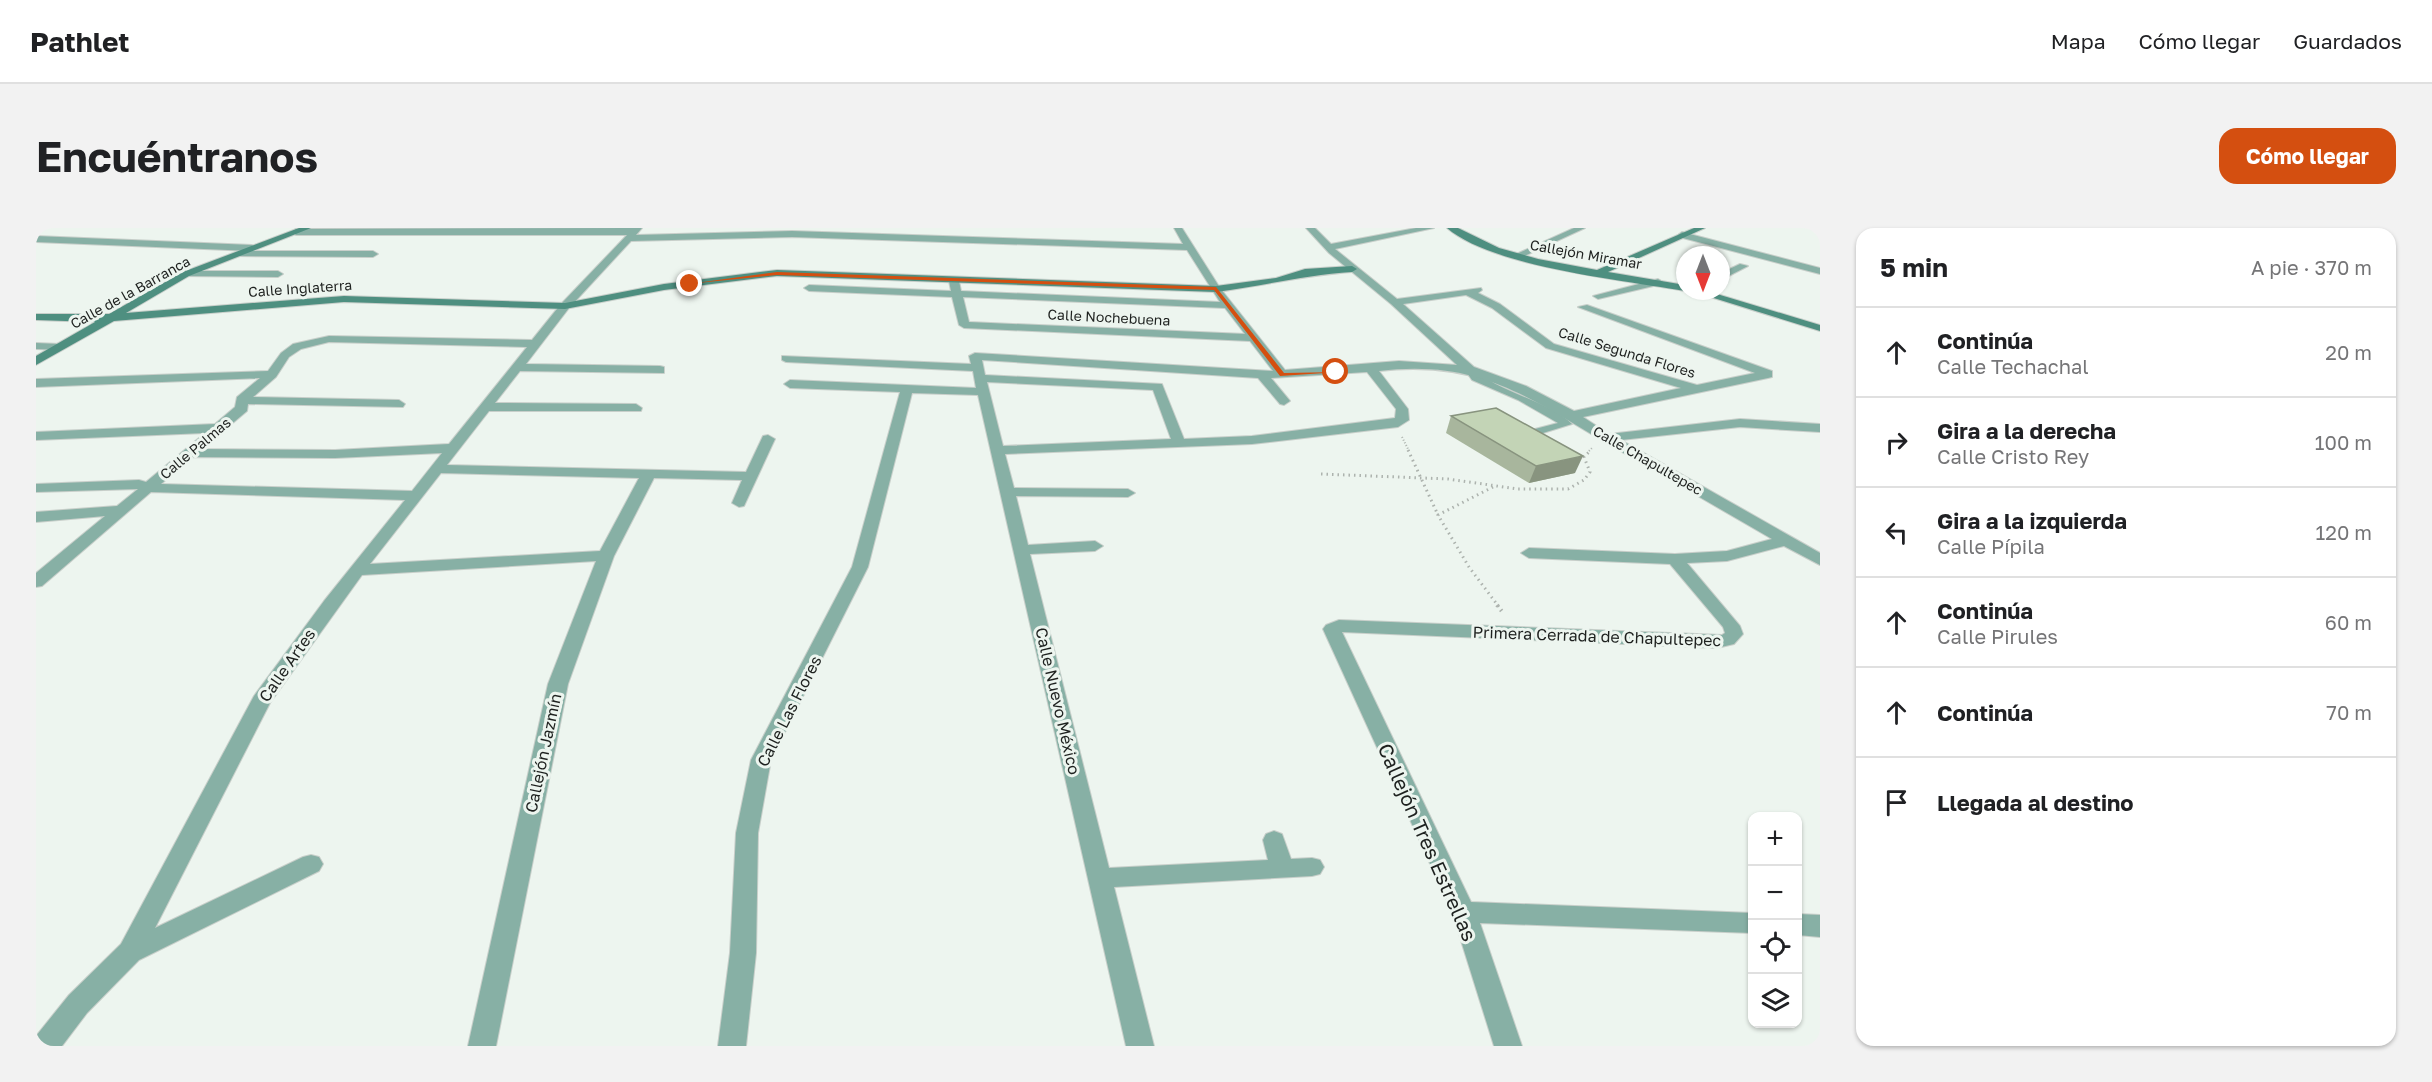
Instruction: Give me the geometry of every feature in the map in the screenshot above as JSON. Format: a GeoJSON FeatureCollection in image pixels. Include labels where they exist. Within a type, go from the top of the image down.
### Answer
{"type":"FeatureCollection","features":[{"type":"Feature","properties":{"kind":"street","name":"Calle de la Barranca"},"geometry":{"type":"LineString","coordinates":[[36,361],[186,274],[307,228]]}},
{"type":"Feature","properties":{"kind":"street"},"geometry":{"type":"LineString","coordinates":[[668,237],[675,228]]}},
{"type":"Feature","properties":{"kind":"street"},"geometry":{"type":"LineString","coordinates":[[1178,228],[1191,252],[1228,306],[1282,375]]}},
{"type":"Feature","properties":{"kind":"street"},"geometry":{"type":"LineString","coordinates":[[1310,228],[1352,268],[1395,302],[1470,370]]}},
{"type":"Feature","properties":{"kind":"street"},"geometry":{"type":"LineString","coordinates":[[1384,228],[1392,235]]}},
{"type":"Feature","properties":{"kind":"street"},"geometry":{"type":"LineString","coordinates":[[1330,247],[1430,228]]}},
{"type":"Feature","properties":{"kind":"street","name":"Callejón Miramar"},"geometry":{"type":"LineString","coordinates":[[1451,228],[1496,250],[1517,256],[1676,286]]}},
{"type":"Feature","properties":{"kind":"street"},"geometry":{"type":"LineString","coordinates":[[1517,256],[1581,228]]}},
{"type":"Feature","properties":{"kind":"street"},"geometry":{"type":"LineString","coordinates":[[1599,272],[1701,228]]}},
{"type":"Feature","properties":{"kind":"street"},"geometry":{"type":"LineString","coordinates":[[296,232],[634,233],[668,237],[793,231],[1191,252]]}},
{"type":"Feature","properties":{"kind":"street","name":"Calle Artes"},"geometry":{"type":"LineString","coordinates":[[45,1046],[78,1004],[130,952],[261,701],[358,570],[565,306],[634,233]]}},
{"type":"Feature","properties":{"kind":"street"},"geometry":{"type":"LineString","coordinates":[[1682,236],[1820,271]]}},
{"type":"Feature","properties":{"kind":"street"},"geometry":{"type":"LineString","coordinates":[[36,239],[252,248]]}},
{"type":"Feature","properties":{"kind":"street"},"geometry":{"type":"LineString","coordinates":[[866,244],[1191,252]]}},
{"type":"Feature","properties":{"kind":"street"},"geometry":{"type":"LineString","coordinates":[[238,254],[373,254]]}},
{"type":"Feature","properties":{"kind":"street"},"geometry":{"type":"LineString","coordinates":[[1730,272],[1743,266]]}},
{"type":"Feature","properties":{"kind":"street","name":"Calle Inglaterra"},"geometry":{"type":"LineString","coordinates":[[36,317],[112,317],[354,299],[565,306],[664,287],[761,275],[832,275],[1216,289],[1276,282],[1305,272],[1352,268]]}},
{"type":"Feature","properties":{"kind":"street"},"geometry":{"type":"LineString","coordinates":[[186,274],[278,274]]}},
{"type":"Feature","properties":{"kind":"street"},"geometry":{"type":"LineString","coordinates":[[954,281],[958,295]]}},
{"type":"Feature","properties":{"kind":"street"},"geometry":{"type":"LineString","coordinates":[[1598,296],[1658,282]]}},
{"type":"Feature","properties":{"kind":"street"},"geometry":{"type":"LineString","coordinates":[[810,288],[1228,306]]}},
{"type":"Feature","properties":{"kind":"street"},"geometry":{"type":"LineString","coordinates":[[1395,302],[1482,289]]}},
{"type":"Feature","properties":{"kind":"street","name":"Calle Segunda Flores"},"geometry":{"type":"LineString","coordinates":[[1466,291],[1486,300],[1550,346],[1700,390]]}},
{"type":"Feature","properties":{"kind":"street","name":"Calle Nochebuena"},"geometry":{"type":"LineString","coordinates":[[958,295],[964,325],[1253,338]]}},
{"type":"Feature","properties":{"kind":"street"},"geometry":{"type":"LineString","coordinates":[[1726,300],[1820,328]]}},
{"type":"Feature","properties":{"kind":"street"},"geometry":{"type":"LineString","coordinates":[[1583,307],[1768,374],[1700,390]]}},
{"type":"Feature","properties":{"kind":"street","name":"Calle Palmas"},"geometry":{"type":"LineString","coordinates":[[36,582],[242,408],[241,400],[272,374],[285,355],[297,346],[314,341],[536,344]]}},
{"type":"Feature","properties":{"kind":"street"},"geometry":{"type":"LineString","coordinates":[[36,346],[60,347]]}},
{"type":"Feature","properties":{"kind":"street"},"geometry":{"type":"LineString","coordinates":[[786,358],[1158,387],[1179,443]]}},
{"type":"Feature","properties":{"kind":"street"},"geometry":{"type":"LineString","coordinates":[[790,384],[907,389],[979,374],[1282,375],[1398,365],[1436,365],[1470,370]]}},
{"type":"Feature","properties":{"kind":"street"},"geometry":{"type":"LineString","coordinates":[[517,367],[660,370]]}},
{"type":"Feature","properties":{"kind":"street"},"geometry":{"type":"LineString","coordinates":[[998,450],[1252,440],[1394,424],[1402,420],[1402,409],[1371,369]]}},
{"type":"Feature","properties":{"kind":"street","name":"Calle Chapultepec"},"geometry":{"type":"LineString","coordinates":[[1470,370],[1521,389],[1572,415],[1607,438],[1820,560]]}},
{"type":"Feature","properties":{"kind":"street"},"geometry":{"type":"LineString","coordinates":[[36,383],[272,374]]}},
{"type":"Feature","properties":{"kind":"street","name":"Calle Nuevo México"},"geometry":{"type":"LineString","coordinates":[[979,374],[1140,1046]]}},
{"type":"Feature","properties":{"kind":"street"},"geometry":{"type":"LineString","coordinates":[[1262,375],[1284,401]]}},
{"type":"Feature","properties":{"kind":"street","name":"Calle Las Flores"},"geometry":{"type":"LineString","coordinates":[[732,1046],[743,953],[747,833],[752,796],[761,760],[860,567],[907,389]]}},
{"type":"Feature","properties":{"kind":"street","name":"Calle Segunda Flores"},"geometry":{"type":"LineString","coordinates":[[1572,415],[1700,390]]}},
{"type":"Feature","properties":{"kind":"street"},"geometry":{"type":"LineString","coordinates":[[241,400],[399,404]]}},
{"type":"Feature","properties":{"kind":"street"},"geometry":{"type":"LineString","coordinates":[[487,407],[636,408]]}},
{"type":"Feature","properties":{"kind":"street"},"geometry":{"type":"LineString","coordinates":[[1607,438],[1749,423],[1790,423],[1820,428]]}},
{"type":"Feature","properties":{"kind":"street"},"geometry":{"type":"LineString","coordinates":[[36,436],[219,428]]}},
{"type":"Feature","properties":{"kind":"street"},"geometry":{"type":"LineString","coordinates":[[739,503],[768,438]]}},
{"type":"Feature","properties":{"kind":"street"},"geometry":{"type":"LineString","coordinates":[[188,453],[334,454],[455,448]]}},
{"type":"Feature","properties":{"kind":"street"},"geometry":{"type":"LineString","coordinates":[[438,470],[750,476]]}},
{"type":"Feature","properties":{"kind":"street","name":"Callejón Jazmín"},"geometry":{"type":"LineString","coordinates":[[482,1046],[558,684],[606,556],[648,474]]}},
{"type":"Feature","properties":{"kind":"street"},"geometry":{"type":"LineString","coordinates":[[36,488],[139,484],[148,488],[416,496]]}},
{"type":"Feature","properties":{"kind":"street"},"geometry":{"type":"LineString","coordinates":[[1007,492],[1128,493]]}},
{"type":"Feature","properties":{"kind":"street"},"geometry":{"type":"LineString","coordinates":[[36,517],[120,510]]}},
{"type":"Feature","properties":{"kind":"street"},"geometry":{"type":"LineString","coordinates":[[1528,553],[1675,559],[1726,556],[1787,540]]}},
{"type":"Feature","properties":{"kind":"street"},"geometry":{"type":"LineString","coordinates":[[1022,550],[1095,546]]}},
{"type":"Feature","properties":{"kind":"street"},"geometry":{"type":"LineString","coordinates":[[358,570],[606,556]]}},
{"type":"Feature","properties":{"kind":"street","name":"Primera Cerrada de Chapultepec"},"geometry":{"type":"LineString","coordinates":[[1338,642],[1332,629],[1340,626],[1717,642],[1728,640],[1734,634],[1731,626],[1675,559]]}},
{"type":"Feature","properties":{"kind":"street","name":"Callejón Tres Estrellas"},"geometry":{"type":"LineString","coordinates":[[1338,642],[1464,912],[1508,1046]]}},
{"type":"Feature","properties":{"kind":"street"},"geometry":{"type":"LineString","coordinates":[[1274,840],[1282,867]]}},
{"type":"Feature","properties":{"kind":"street"},"geometry":{"type":"LineString","coordinates":[[130,952],[311,864]]}},
{"type":"Feature","properties":{"kind":"street"},"geometry":{"type":"LineString","coordinates":[[1100,878],[1312,867]]}},
{"type":"Feature","properties":{"kind":"street"},"geometry":{"type":"LineString","coordinates":[[1464,912],[1748,923]]}},
{"type":"Feature","properties":{"kind":"street"},"geometry":{"type":"LineString","coordinates":[[1802,925],[1820,926]]}},
{"type":"Feature","properties":{"kind":"lane"},"geometry":{"type":"LineString","coordinates":[[1470,370],[1476,378],[1522,398],[1567,424],[1539,431]]}},
{"type":"Feature","properties":{"kind":"path"},"geometry":{"type":"LineString","coordinates":[[1394,424],[1404,440],[1438,515],[1469,567],[1519,634]]}},
{"type":"Feature","properties":{"kind":"path"},"geometry":{"type":"LineString","coordinates":[[1322,474],[1472,481],[1494,486],[1568,489],[1584,480],[1590,472],[1587,462]]}},
{"type":"Feature","properties":{"kind":"path"},"geometry":{"type":"LineString","coordinates":[[1438,515],[1494,486]]}},
{"type":"Feature","properties":{"kind":"building"},"geometry":{"type":"Polygon","coordinates":[[[1496,408],[1583,456],[1536,466],[1451,416],[1496,408]]]}},
{"type":"Feature","properties":{"kind":"route"},"geometry":{"type":"LineString","coordinates":[[690,284],[777,273],[1216,289],[1282,375],[1336,372]]}}]}
